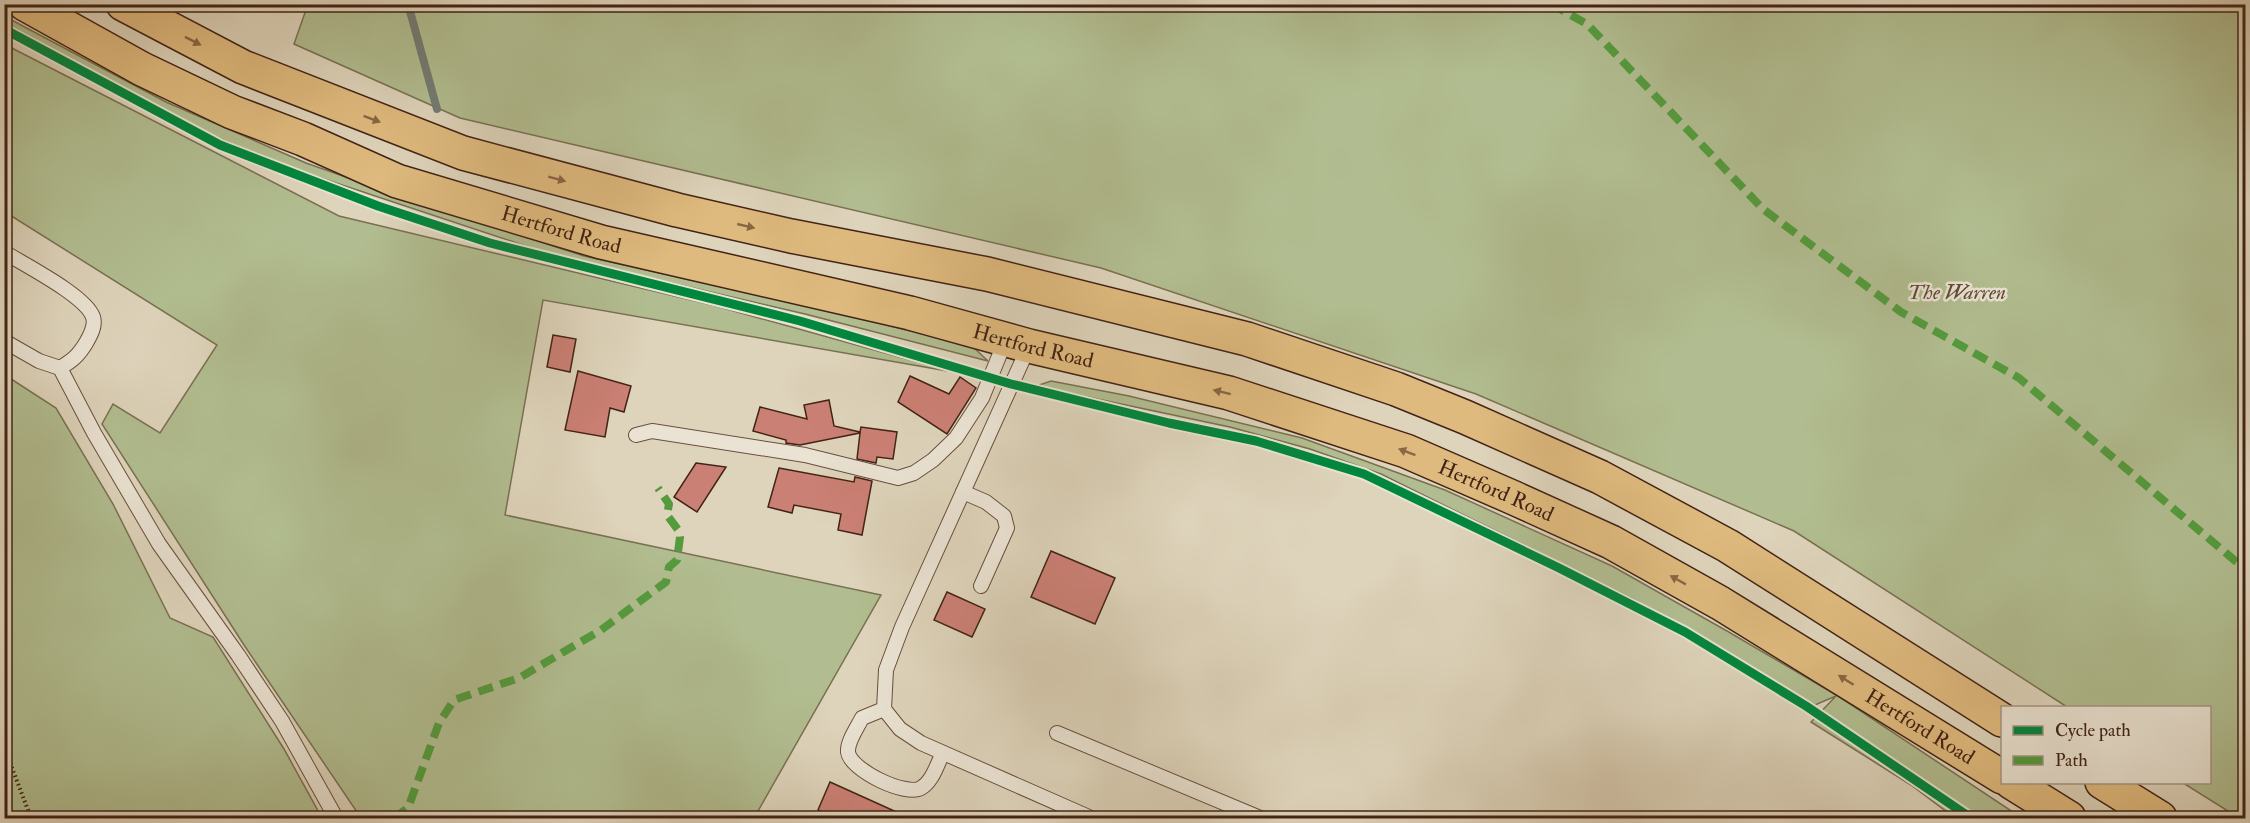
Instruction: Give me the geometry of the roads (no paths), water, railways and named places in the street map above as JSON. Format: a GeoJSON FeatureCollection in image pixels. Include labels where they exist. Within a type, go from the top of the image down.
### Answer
{"type":"FeatureCollection","features":[{"type":"Feature","properties":{"kind":"highway","name":"Hertford Road"},"geometry":{"type":"LineString","coordinates":[[26,4],[152,74],[232,112],[303,139],[397,181],[601,242],[910,313],[1018,342],[1229,393],[1406,451],[1611,542],[1720,603],[2001,776]]}},
{"type":"Feature","properties":{"kind":"highway"},"geometry":{"type":"LineString","coordinates":[[123,4],[163,14],[243,67],[463,153],[677,210],[790,236],[987,274],[1247,339],[1396,389],[1600,477],[1728,546],[2001,719]]}},
{"type":"Feature","properties":{"kind":"highway"},"geometry":{"type":"LineString","coordinates":[[2013,784],[2069,819]]}},
{"type":"Feature","properties":{"kind":"highway"},"geometry":{"type":"LineString","coordinates":[[2104,784],[2160,819]]}},
{"type":"Feature","properties":{"kind":"lane"},"geometry":{"type":"LineString","coordinates":[[4,252],[74,296],[87,306],[94,319],[92,334],[76,358],[60,368]]}},
{"type":"Feature","properties":{"kind":"lane"},"geometry":{"type":"LineString","coordinates":[[4,341],[39,361],[60,368],[94,433],[159,544],[282,721],[336,819]]}},
{"type":"Feature","properties":{"kind":"lane"},"geometry":{"type":"LineString","coordinates":[[636,435],[652,431],[805,454],[898,478],[914,473],[933,460],[956,438],[1018,342]]}},
{"type":"Feature","properties":{"kind":"lane"},"geometry":{"type":"LineString","coordinates":[[1018,342],[963,492],[902,627],[886,670],[884,710],[900,729],[921,743],[1091,819]]}},
{"type":"Feature","properties":{"kind":"lane"},"geometry":{"type":"LineString","coordinates":[[963,492],[986,502],[1004,516],[1007,528],[981,586]]}},
{"type":"Feature","properties":{"kind":"lane"},"geometry":{"type":"LineString","coordinates":[[884,710],[862,718],[847,749],[849,759],[866,773],[900,788],[919,789],[928,782],[943,753]]}},
{"type":"Feature","properties":{"kind":"lane"},"geometry":{"type":"LineString","coordinates":[[1057,733],[1260,819]]}},
{"type":"Feature","properties":{"kind":"waterway"},"geometry":{"type":"LineString","coordinates":[[408,4],[437,109]]}},
{"type":"Feature","properties":{"kind":"park label","name":"The Warren"},"geometry":{"type":"Point","coordinates":[1957,292]}}]}
